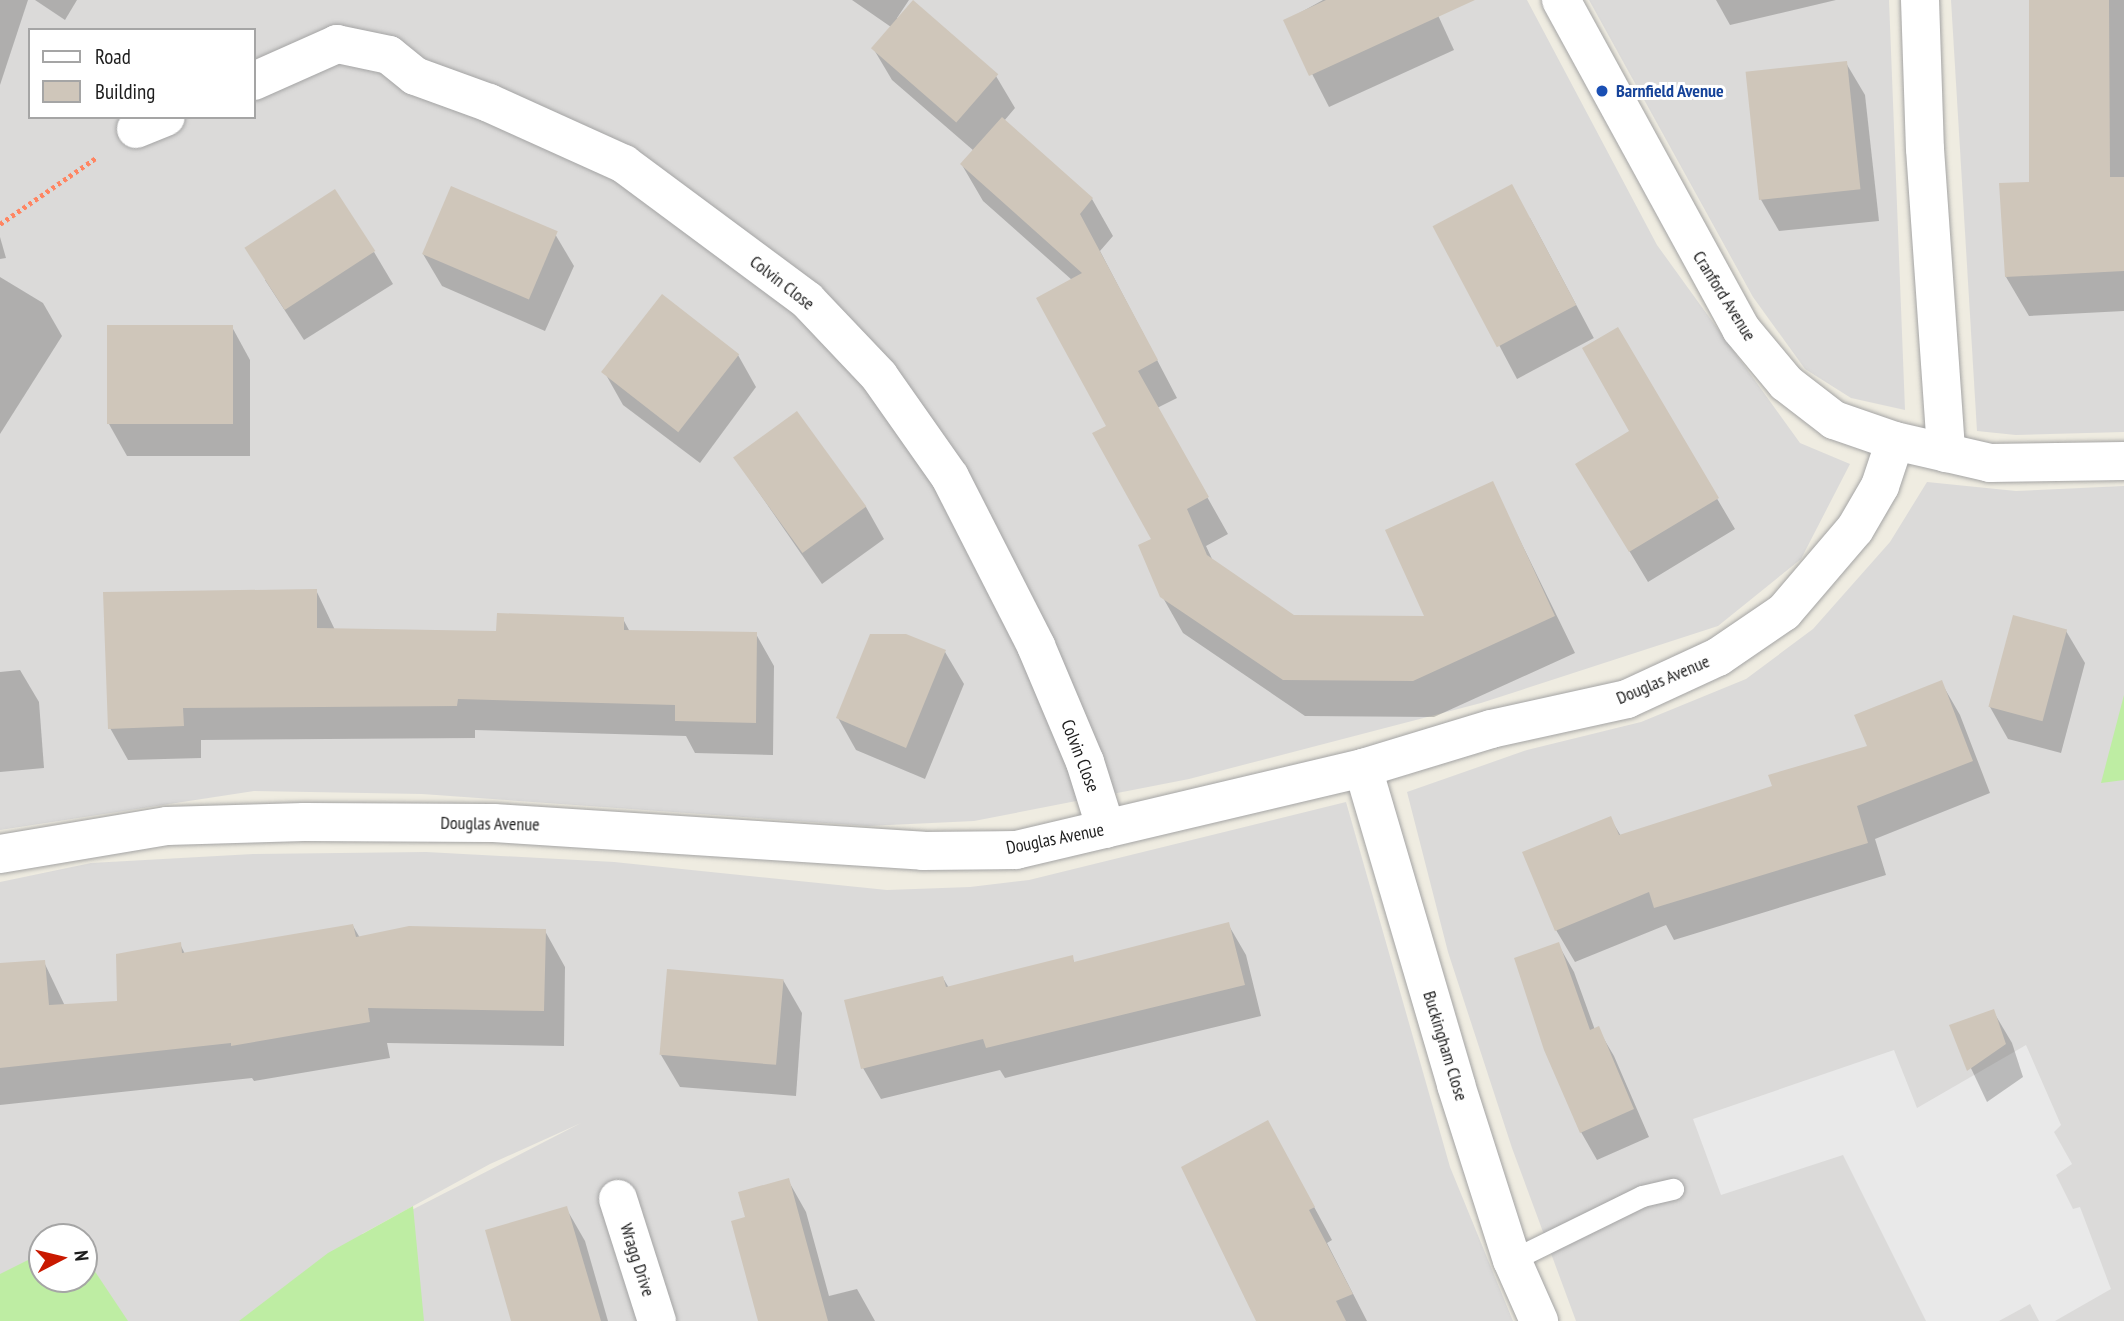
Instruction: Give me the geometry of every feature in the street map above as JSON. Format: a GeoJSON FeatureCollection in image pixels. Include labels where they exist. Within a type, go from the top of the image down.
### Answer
{"type":"FeatureCollection","features":[{"type":"Feature","properties":{"kind":"street","name":"Cranford Avenue"},"geometry":{"type":"LineString","coordinates":[[1561,0],[1741,330],[1786,383],[1834,420],[1895,442],[1990,463],[2124,461]]}},
{"type":"Feature","properties":{"kind":"street"},"geometry":{"type":"LineString","coordinates":[[1920,0],[1925,149],[1946,453]]}},
{"type":"Feature","properties":{"kind":"street","name":"Colvin Close"},"geometry":{"type":"LineString","coordinates":[[256,80],[337,44],[390,55],[415,76],[489,103],[624,164],[807,300],[879,376],[950,477],[1036,646],[1085,762],[1106,830]]}},
{"type":"Feature","properties":{"kind":"street","name":"Douglas Avenue"},"geometry":{"type":"LineString","coordinates":[[0,854],[167,826],[304,822],[645,830],[923,851],[1016,850],[1363,768],[1491,729],[1628,699],[1718,657],[1784,612],[1855,529],[1880,486],[1895,442]]}},
{"type":"Feature","properties":{"kind":"street","name":"Buckingham Close"},"geometry":{"type":"LineString","coordinates":[[1363,768],[1512,1261],[1539,1321]]}},
{"type":"Feature","properties":{"kind":"street","name":"Wragg Drive"},"geometry":{"type":"LineString","coordinates":[[618,1199],[657,1321]]}},
{"type":"Feature","properties":{"kind":"lane"},"geometry":{"type":"LineString","coordinates":[[1512,1261],[1642,1196],[1673,1189]]}},
{"type":"Feature","properties":{"kind":"path"},"geometry":{"type":"LineString","coordinates":[[0,224],[151,123]]}},
{"type":"Feature","properties":{"kind":"shaded area"},"geometry":{"type":"Polygon","coordinates":[[[0,0],[1527,0],[1657,245],[1800,443],[1850,464],[1801,559],[1718,626],[1481,703],[1189,779],[974,821],[868,826],[422,794],[254,791],[0,830],[0,0]]]}},
{"type":"Feature","properties":{"kind":"shaded area"},"geometry":{"type":"Polygon","coordinates":[[[1589,0],[1889,0],[1905,410],[1851,398],[1805,369],[1753,297],[1589,0]]]}},
{"type":"Feature","properties":{"kind":"shaded area"},"geometry":{"type":"Polygon","coordinates":[[[1951,0],[2124,0],[2124,432],[2016,435],[1977,431],[1951,0]]]}},
{"type":"Feature","properties":{"kind":"shaded area"},"geometry":{"type":"Polygon","coordinates":[[[1927,482],[2016,491],[2124,486],[2124,1321],[1576,1321],[1512,1148],[1448,952],[1407,792],[1527,750],[1641,722],[1746,679],[1813,629],[1890,542],[1927,482]]]}},
{"type":"Feature","properties":{"kind":"shaded area"},"geometry":{"type":"Polygon","coordinates":[[[1346,802],[1450,1167],[1513,1321],[0,1321],[0,882],[91,863],[253,854],[426,852],[614,862],[887,890],[970,887],[1029,880],[1346,802]],[[581,1123],[490,1164],[363,1235],[581,1123]]]}},
{"type":"Feature","properties":{"kind":"shaded area"},"geometry":{"type":"Polygon","coordinates":[[[2026,1045],[2061,1125],[2054,1132],[2072,1164],[2056,1175],[2073,1209],[2080,1207],[2111,1289],[2055,1321],[2039,1321],[2030,1304],[1999,1321],[1926,1321],[1843,1155],[1721,1195],[1693,1119],[1894,1050],[1917,1108],[2026,1045]]]}},
{"type":"Feature","properties":{"kind":"green space"},"geometry":{"type":"Polygon","coordinates":[[[2124,695],[2124,780],[2101,783],[2124,695]]]}},
{"type":"Feature","properties":{"kind":"green space"},"geometry":{"type":"Polygon","coordinates":[[[413,1206],[424,1321],[239,1321],[328,1253],[413,1206]]]}},
{"type":"Feature","properties":{"kind":"green space"},"geometry":{"type":"Polygon","coordinates":[[[28,1260],[28,1293],[98,1293],[98,1276],[128,1321],[0,1321],[0,1274],[28,1260]]]}},
{"type":"Feature","properties":{"kind":"building"},"geometry":{"type":"Polygon","coordinates":[[[913,0],[998,74],[956,122],[871,48],[913,0]]]}},
{"type":"Feature","properties":{"kind":"building"},"geometry":{"type":"Polygon","coordinates":[[[1326,0],[1475,0],[1309,76],[1283,20],[1326,0]]]}},
{"type":"Feature","properties":{"kind":"building"},"geometry":{"type":"Polygon","coordinates":[[[2029,0],[2109,0],[2110,177],[2124,177],[2124,271],[2005,277],[1999,183],[2029,182],[2029,0]]]}},
{"type":"Feature","properties":{"kind":"building"},"geometry":{"type":"Polygon","coordinates":[[[1847,61],[1860,189],[1759,200],[1746,72],[1847,61]]]}},
{"type":"Feature","properties":{"kind":"building"},"geometry":{"type":"Polygon","coordinates":[[[1002,117],[1093,198],[1080,214],[1158,360],[1138,371],[1209,497],[1187,509],[1207,555],[1294,615],[1424,616],[1385,530],[1493,481],[1555,616],[1413,681],[1283,680],[1160,597],[1138,545],[1151,539],[1092,433],[1106,426],[1036,298],[1082,273],[960,164],[1002,117]]]}},
{"type":"Feature","properties":{"kind":"building"},"geometry":{"type":"Polygon","coordinates":[[[1512,184],[1576,305],[1497,347],[1433,226],[1512,184]]]}},
{"type":"Feature","properties":{"kind":"building"},"geometry":{"type":"Polygon","coordinates":[[[451,186],[558,231],[529,299],[422,254],[451,186]]]}},
{"type":"Feature","properties":{"kind":"building"},"geometry":{"type":"Polygon","coordinates":[[[335,189],[375,251],[285,310],[244,248],[335,189]]]}},
{"type":"Feature","properties":{"kind":"building"},"geometry":{"type":"Polygon","coordinates":[[[662,294],[739,354],[678,432],[601,372],[662,294]]]}},
{"type":"Feature","properties":{"kind":"building"},"geometry":{"type":"Polygon","coordinates":[[[107,325],[233,325],[233,424],[107,424],[107,325]]]}},
{"type":"Feature","properties":{"kind":"building"},"geometry":{"type":"Polygon","coordinates":[[[1618,327],[1719,498],[1629,552],[1575,464],[1629,431],[1582,348],[1618,327]]]}},
{"type":"Feature","properties":{"kind":"building"},"geometry":{"type":"Polygon","coordinates":[[[797,411],[866,506],[802,553],[733,457],[797,411]]]}},
{"type":"Feature","properties":{"kind":"building"},"geometry":{"type":"Polygon","coordinates":[[[317,589],[317,628],[496,631],[497,613],[624,617],[624,630],[757,632],[756,723],[675,721],[675,705],[458,699],[457,706],[183,708],[184,726],[108,729],[103,592],[317,589]]]}},
{"type":"Feature","properties":{"kind":"building"},"geometry":{"type":"Polygon","coordinates":[[[2013,615],[2067,629],[2043,721],[1988,707],[2013,615]]]}},
{"type":"Feature","properties":{"kind":"building"},"geometry":{"type":"Polygon","coordinates":[[[870,634],[906,634],[946,650],[906,748],[836,718],[870,634]]]}},
{"type":"Feature","properties":{"kind":"building"},"geometry":{"type":"Polygon","coordinates":[[[1942,680],[1973,761],[1857,806],[1868,843],[1654,908],[1649,892],[1555,931],[1522,852],[1611,816],[1619,835],[1772,786],[1768,775],[1867,746],[1854,715],[1942,680]]]}},
{"type":"Feature","properties":{"kind":"building"},"geometry":{"type":"Polygon","coordinates":[[[1229,922],[1245,985],[986,1048],[983,1039],[861,1069],[844,1000],[943,976],[946,987],[1073,955],[1074,962],[1229,922]]]}},
{"type":"Feature","properties":{"kind":"building"},"geometry":{"type":"Polygon","coordinates":[[[353,924],[356,937],[409,926],[546,929],[544,1011],[368,1008],[370,1022],[231,1046],[231,1043],[0,1068],[0,963],[45,960],[49,1005],[117,1001],[116,954],[181,942],[182,953],[353,924]]]}},
{"type":"Feature","properties":{"kind":"building"},"geometry":{"type":"Polygon","coordinates":[[[1559,942],[1590,1030],[1599,1026],[1634,1109],[1580,1133],[1544,1050],[1514,958],[1559,942]]]}},
{"type":"Feature","properties":{"kind":"building"},"geometry":{"type":"Polygon","coordinates":[[[667,969],[784,979],[776,1065],[660,1055],[667,969]]]}},
{"type":"Feature","properties":{"kind":"building"},"geometry":{"type":"Polygon","coordinates":[[[1994,1009],[2006,1044],[1967,1071],[1949,1025],[1994,1009]]]}},
{"type":"Feature","properties":{"kind":"building"},"geometry":{"type":"Polygon","coordinates":[[[1268,1120],[1315,1207],[1309,1210],[1353,1294],[1336,1301],[1346,1321],[1256,1321],[1181,1167],[1268,1120]]]}},
{"type":"Feature","properties":{"kind":"building"},"geometry":{"type":"Polygon","coordinates":[[[789,1178],[828,1321],[758,1321],[731,1221],[745,1217],[738,1192],[789,1178]]]}},
{"type":"Feature","properties":{"kind":"building"},"geometry":{"type":"Polygon","coordinates":[[[567,1206],[601,1321],[511,1321],[485,1230],[567,1206]]]}},
{"type":"Feature","properties":{"kind":"place","name":"Barnfield Avenue"},"geometry":{"type":"Point","coordinates":[1602,91]}}]}
